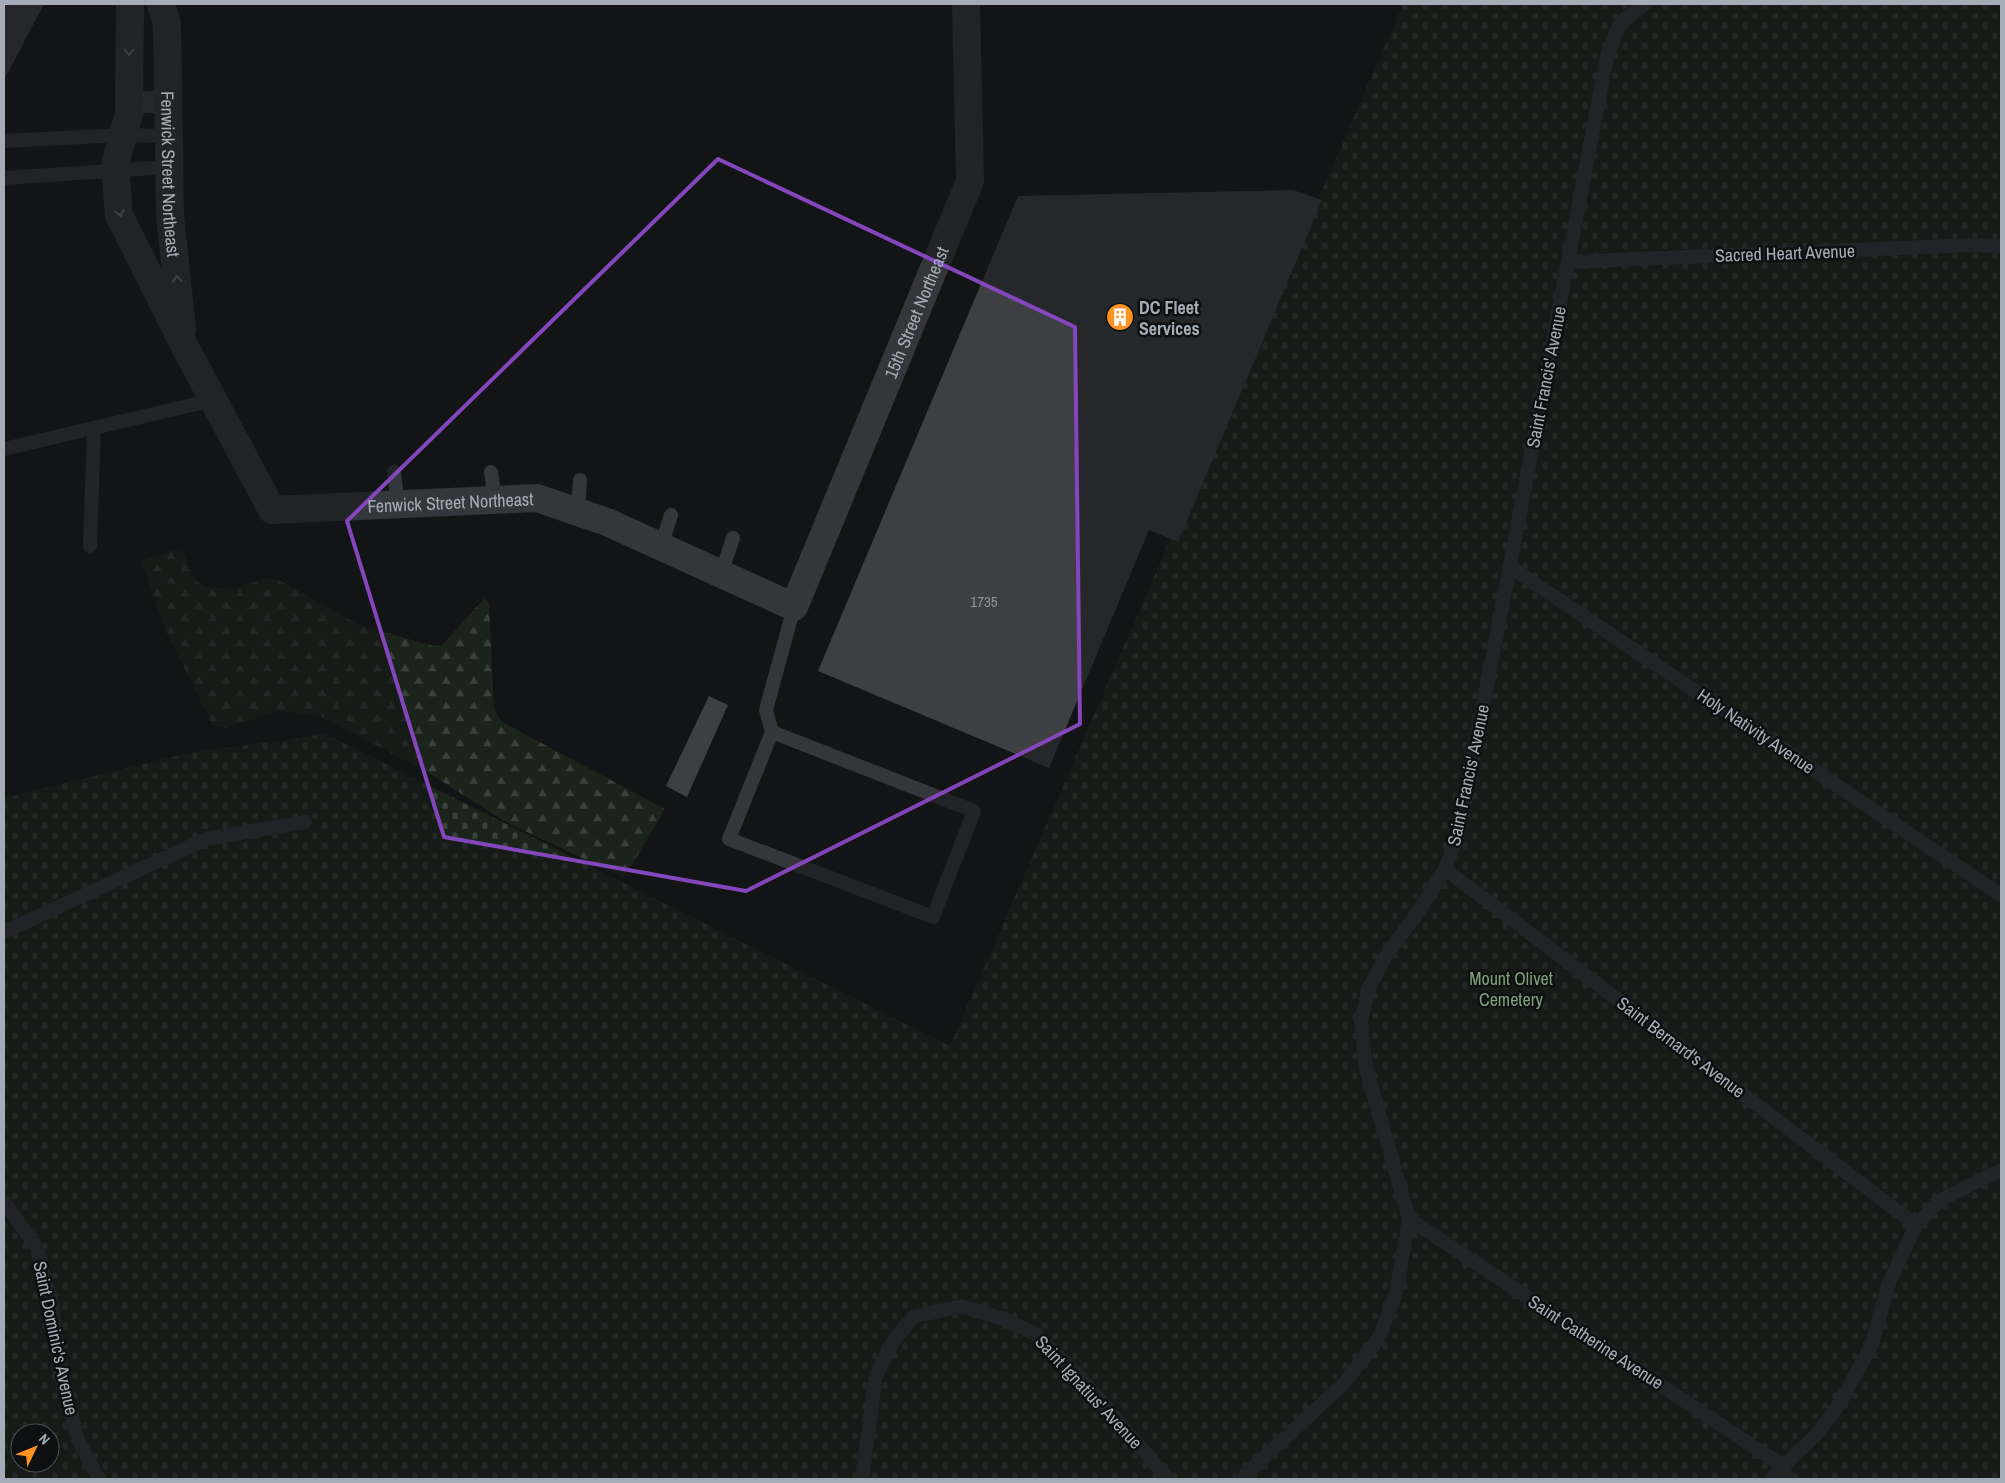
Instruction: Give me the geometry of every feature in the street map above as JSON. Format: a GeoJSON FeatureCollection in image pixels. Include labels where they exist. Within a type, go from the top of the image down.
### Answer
{"type":"FeatureCollection","features":[{"type":"Feature","properties":{"kind":"street","name":"Fenwick Street Northeast"},"geometry":{"type":"LineString","coordinates":[[130,4],[129,114],[115,164],[118,215],[184,345],[272,510],[537,498],[607,522],[794,607]]}},
{"type":"Feature","properties":{"kind":"street","name":"Fenwick Street Northeast"},"geometry":{"type":"LineString","coordinates":[[161,4],[167,24],[170,216],[184,345]]}},
{"type":"Feature","properties":{"kind":"street","name":"15th Street Northeast"},"geometry":{"type":"LineString","coordinates":[[794,607],[970,181],[966,4]]}},
{"type":"Feature","properties":{"kind":"lane","name":"Saint Francis' Avenue"},"geometry":{"type":"LineString","coordinates":[[1241,1479],[1344,1383],[1379,1338],[1396,1293],[1409,1219],[1366,1068],[1361,1021],[1369,988],[1385,956],[1416,915],[1445,869],[1459,832],[1607,57],[1620,23],[1644,4]]}},
{"type":"Feature","properties":{"kind":"lane"},"geometry":{"type":"LineString","coordinates":[[4,141],[123,135],[169,136]]}},
{"type":"Feature","properties":{"kind":"lane"},"geometry":{"type":"LineString","coordinates":[[4,178],[170,167]]}},
{"type":"Feature","properties":{"kind":"lane","name":"Sacred Heart Avenue"},"geometry":{"type":"LineString","coordinates":[[1568,262],[1972,245],[2001,246]]}},
{"type":"Feature","properties":{"kind":"lane"},"geometry":{"type":"LineString","coordinates":[[4,449],[214,400]]}},
{"type":"Feature","properties":{"kind":"lane"},"geometry":{"type":"LineString","coordinates":[[90,546],[94,428]]}},
{"type":"Feature","properties":{"kind":"lane"},"geometry":{"type":"LineString","coordinates":[[394,472],[398,505]]}},
{"type":"Feature","properties":{"kind":"lane"},"geometry":{"type":"LineString","coordinates":[[491,472],[494,500]]}},
{"type":"Feature","properties":{"kind":"lane"},"geometry":{"type":"LineString","coordinates":[[578,512],[580,480]]}},
{"type":"Feature","properties":{"kind":"lane"},"geometry":{"type":"LineString","coordinates":[[661,546],[671,515]]}},
{"type":"Feature","properties":{"kind":"lane"},"geometry":{"type":"LineString","coordinates":[[721,574],[732,538]]}},
{"type":"Feature","properties":{"kind":"lane","name":"Holy Nativity Avenue"},"geometry":{"type":"LineString","coordinates":[[1510,567],[2001,895]]}},
{"type":"Feature","properties":{"kind":"lane"},"geometry":{"type":"LineString","coordinates":[[772,732],[974,811],[933,917],[729,839],[772,732],[766,710],[794,607]]}},
{"type":"Feature","properties":{"kind":"lane"},"geometry":{"type":"LineString","coordinates":[[4,932],[206,839],[305,822]]}},
{"type":"Feature","properties":{"kind":"lane","name":"Saint Bernard's Avenue"},"geometry":{"type":"LineString","coordinates":[[1445,869],[1916,1225]]}},
{"type":"Feature","properties":{"kind":"lane"},"geometry":{"type":"LineString","coordinates":[[1772,1479],[1785,1472],[1840,1403],[1872,1344],[1889,1283],[1916,1225],[1940,1200],[2001,1170]]}},
{"type":"Feature","properties":{"kind":"lane","name":"Saint Dominic's Avenue"},"geometry":{"type":"LineString","coordinates":[[4,1202],[36,1248],[52,1306],[59,1368],[78,1440],[99,1479]]}},
{"type":"Feature","properties":{"kind":"lane","name":"Saint Catherine Avenue"},"geometry":{"type":"LineString","coordinates":[[1409,1219],[1785,1472]]}},
{"type":"Feature","properties":{"kind":"lane","name":"Saint Ignatius' Avenue"},"geometry":{"type":"LineString","coordinates":[[862,1479],[876,1375],[892,1343],[914,1317],[961,1306],[1004,1319],[1036,1334],[1078,1376],[1168,1479]]}},
{"type":"Feature","properties":{"kind":"highlighted area"},"geometry":{"type":"Polygon","coordinates":[[[718,159],[1075,327],[1080,724],[746,891],[444,837],[347,521],[718,159]]]}},
{"type":"Feature","properties":{"kind":"green space","name":"Mount Olivet Cemetery"},"geometry":{"type":"Polygon","coordinates":[[[1403,4],[2001,4],[2001,1479],[4,1479],[4,798],[188,753],[326,734],[950,1046],[1403,4]]]}},
{"type":"Feature","properties":{"kind":"green space"},"geometry":{"type":"Polygon","coordinates":[[[175,550],[183,552],[197,582],[207,587],[233,589],[266,578],[279,580],[359,625],[433,646],[442,645],[485,598],[489,604],[494,709],[502,722],[665,809],[624,878],[504,821],[429,773],[320,716],[278,711],[226,728],[213,726],[165,629],[141,561],[175,550]]]}},
{"type":"Feature","properties":{"kind":"building"},"geometry":{"type":"Polygon","coordinates":[[[4,4],[44,4],[4,80],[4,4]]]}},
{"type":"Feature","properties":{"kind":"building"},"geometry":{"type":"Polygon","coordinates":[[[141,91],[159,91],[159,113],[141,113],[141,91]]]}},
{"type":"Feature","properties":{"kind":"building"},"geometry":{"type":"Polygon","coordinates":[[[1293,190],[1322,200],[1178,542],[1149,530],[1049,768],[818,671],[1018,196],[1293,190]]]}},
{"type":"Feature","properties":{"kind":"building"},"geometry":{"type":"Polygon","coordinates":[[[709,696],[728,705],[687,797],[666,786],[709,696]]]}},
{"type":"Feature","properties":{"kind":"place","name":"DC Fleet Services"},"geometry":{"type":"Point","coordinates":[1120,317]}}]}
